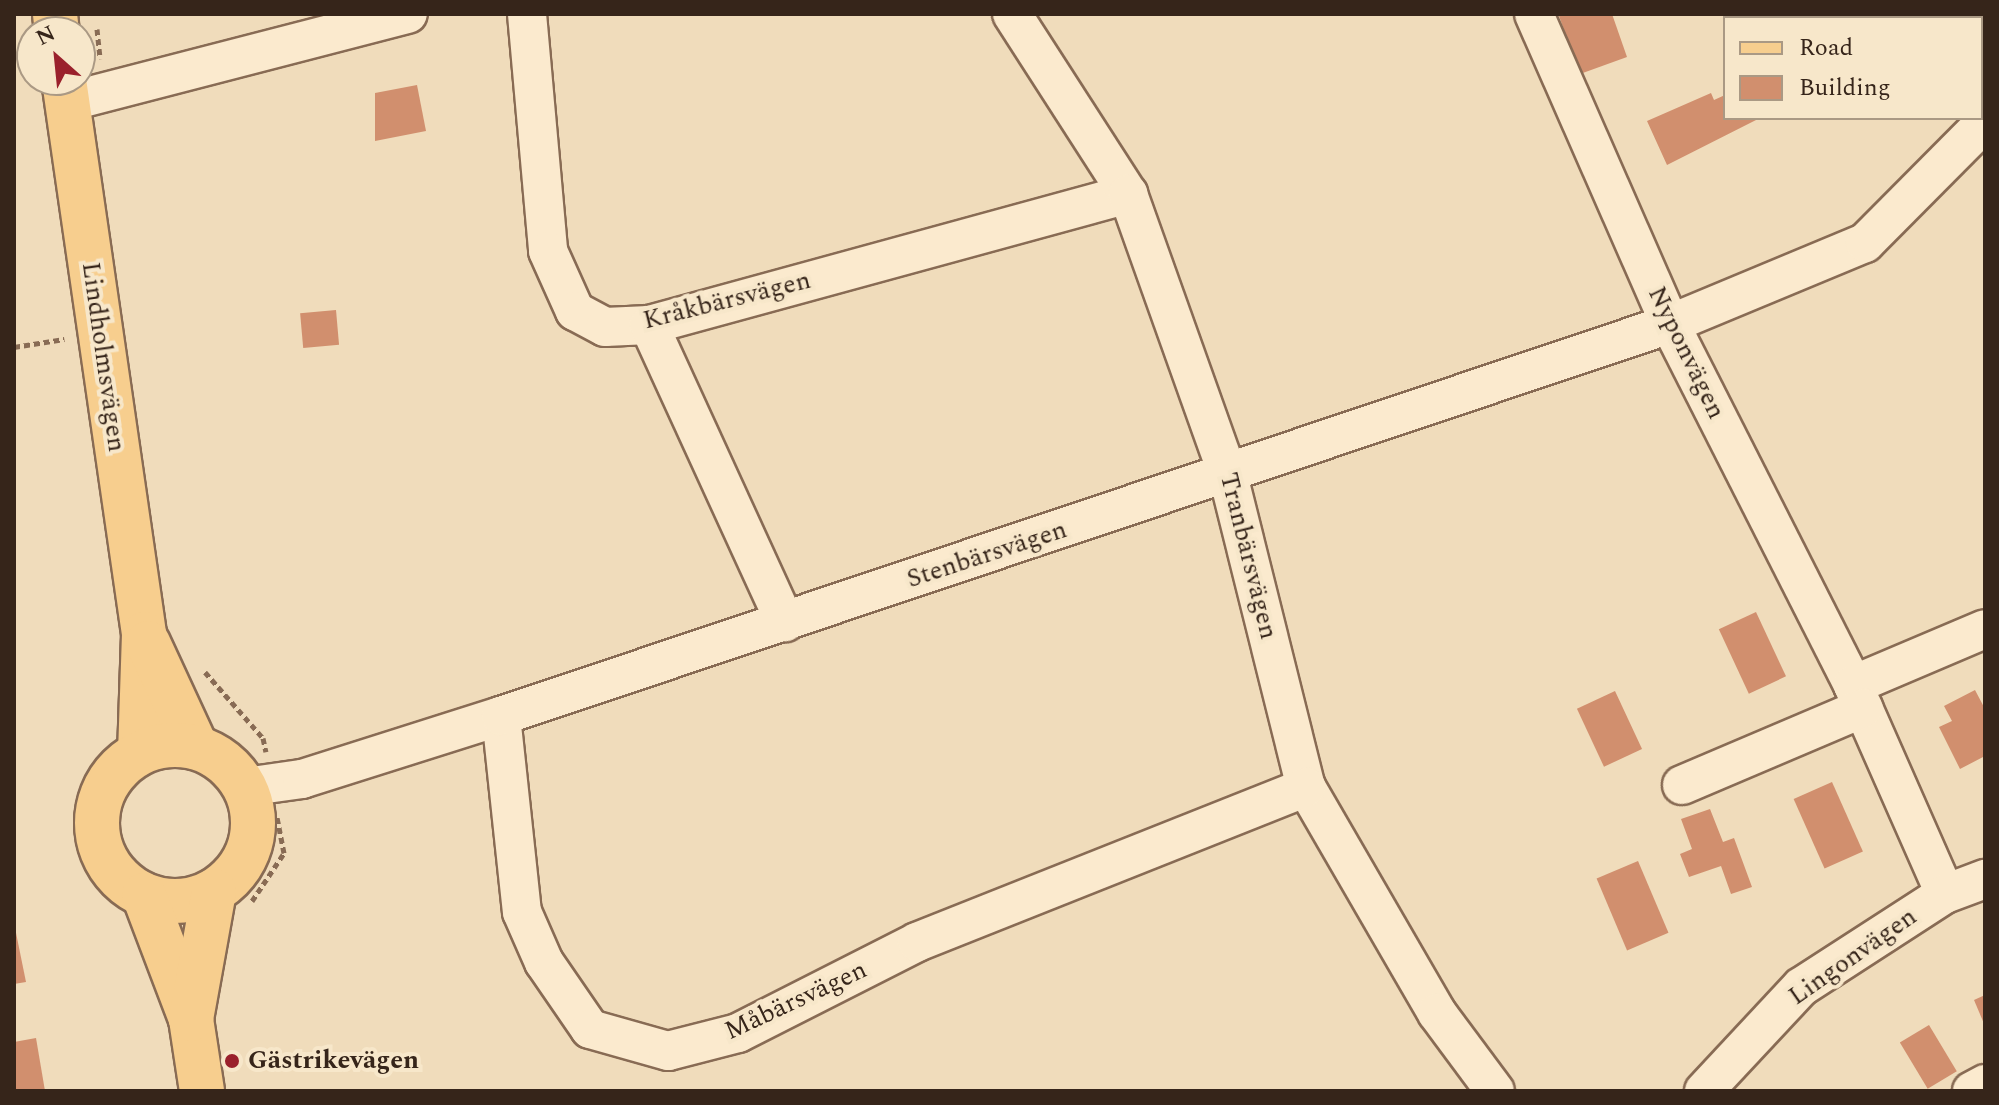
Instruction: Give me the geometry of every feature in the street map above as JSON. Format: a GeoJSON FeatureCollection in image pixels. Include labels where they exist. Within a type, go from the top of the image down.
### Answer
{"type":"FeatureCollection","features":[{"type":"Feature","properties":{"kind":"main road","name":"Lindholmsvägen"},"geometry":{"type":"LineString","coordinates":[[78,96],[144,634],[140,752]]}},
{"type":"Feature","properties":{"kind":"main road","name":"Lindholmsvägen"},"geometry":{"type":"LineString","coordinates":[[144,634],[196,747]]}},
{"type":"Feature","properties":{"kind":"main road"},"geometry":{"type":"LineString","coordinates":[[191,1019],[241,866],[269,792],[196,747],[140,752],[110,779],[96,817],[104,857],[144,895],[191,1019],[202,1091]]}},
{"type":"Feature","properties":{"kind":"main road"},"geometry":{"type":"LineString","coordinates":[[144,895],[180,901],[230,901]]}},
{"type":"Feature","properties":{"kind":"street"},"geometry":{"type":"LineString","coordinates":[[96,88],[408,14]]}},
{"type":"Feature","properties":{"kind":"street","name":"Kråkbärsvägen"},"geometry":{"type":"LineString","coordinates":[[527,14],[548,251],[575,311],[605,327],[649,325],[1128,194]]}},
{"type":"Feature","properties":{"kind":"street","name":"Tranbärsvägen"},"geometry":{"type":"LineString","coordinates":[[1012,14],[1128,194],[1228,475],[1306,787],[1437,1013],[1495,1091]]}},
{"type":"Feature","properties":{"kind":"street","name":"Nyponvägen"},"geometry":{"type":"LineString","coordinates":[[1534,14],[1670,324],[1858,697],[1945,894]]}},
{"type":"Feature","properties":{"kind":"street","name":"Stenbärsvägen"},"geometry":{"type":"LineString","coordinates":[[269,792],[1228,475],[1670,324],[1865,243],[1985,122]]}},
{"type":"Feature","properties":{"kind":"street"},"geometry":{"type":"LineString","coordinates":[[649,325],[785,622]]}},
{"type":"Feature","properties":{"kind":"street"},"geometry":{"type":"LineString","coordinates":[[1682,785],[1985,629]]}},
{"type":"Feature","properties":{"kind":"street","name":"Måbärsvägen"},"geometry":{"type":"LineString","coordinates":[[501,716],[522,912],[544,962],[590,1029],[668,1051],[738,1033],[917,942],[1306,787]]}},
{"type":"Feature","properties":{"kind":"street","name":"Lingonvägen"},"geometry":{"type":"LineString","coordinates":[[1704,1091],[1801,987],[1945,894],[1985,879]]}},
{"type":"Feature","properties":{"kind":"street"},"geometry":{"type":"LineString","coordinates":[[1972,1091],[1985,1084]]}},
{"type":"Feature","properties":{"kind":"path"},"geometry":{"type":"LineString","coordinates":[[195,661],[263,738],[269,792],[284,853],[230,901]]}},
{"type":"Feature","properties":{"kind":"building"},"geometry":{"type":"Polygon","coordinates":[[[1612,14],[1627,57],[1580,74],[1559,16],[1612,14]]]}},
{"type":"Feature","properties":{"kind":"building"},"geometry":{"type":"Polygon","coordinates":[[[417,85],[426,131],[375,141],[375,93],[417,85]]]}},
{"type":"Feature","properties":{"kind":"building"},"geometry":{"type":"Polygon","coordinates":[[[1711,93],[1714,100],[1723,96],[1723,120],[1756,120],[1667,165],[1647,121],[1711,93]]]}},
{"type":"Feature","properties":{"kind":"building"},"geometry":{"type":"Polygon","coordinates":[[[336,310],[339,345],[303,348],[300,313],[336,310]]]}},
{"type":"Feature","properties":{"kind":"building"},"geometry":{"type":"Polygon","coordinates":[[[1756,612],[1786,676],[1749,694],[1719,629],[1756,612]]]}},
{"type":"Feature","properties":{"kind":"building"},"geometry":{"type":"Polygon","coordinates":[[[1975,690],[1985,709],[1985,756],[1960,769],[1939,727],[1952,721],[1944,706],[1975,690]]]}},
{"type":"Feature","properties":{"kind":"building"},"geometry":{"type":"Polygon","coordinates":[[[1615,691],[1642,749],[1604,767],[1577,709],[1615,691]]]}},
{"type":"Feature","properties":{"kind":"building"},"geometry":{"type":"Polygon","coordinates":[[[1832,782],[1863,851],[1825,869],[1794,799],[1832,782]]]}},
{"type":"Feature","properties":{"kind":"building"},"geometry":{"type":"Polygon","coordinates":[[[1710,809],[1723,842],[1734,838],[1752,887],[1731,894],[1721,866],[1689,877],[1680,854],[1692,849],[1681,819],[1710,809]]]}},
{"type":"Feature","properties":{"kind":"building"},"geometry":{"type":"Polygon","coordinates":[[[1638,861],[1668,933],[1627,950],[1597,879],[1638,861]]]}},
{"type":"Feature","properties":{"kind":"building"},"geometry":{"type":"Polygon","coordinates":[[[14,923],[26,982],[14,984],[14,923]]]}},
{"type":"Feature","properties":{"kind":"building"},"geometry":{"type":"Polygon","coordinates":[[[1985,995],[1985,1026],[1974,1000],[1985,995]]]}},
{"type":"Feature","properties":{"kind":"building"},"geometry":{"type":"Polygon","coordinates":[[[1929,1025],[1957,1071],[1928,1089],[1900,1043],[1929,1025]]]}},
{"type":"Feature","properties":{"kind":"building"},"geometry":{"type":"Polygon","coordinates":[[[36,1038],[45,1091],[14,1091],[14,1042],[36,1038]]]}},
{"type":"Feature","properties":{"kind":"place","name":"Gästrikevägen"},"geometry":{"type":"Point","coordinates":[232,1061]}}]}
